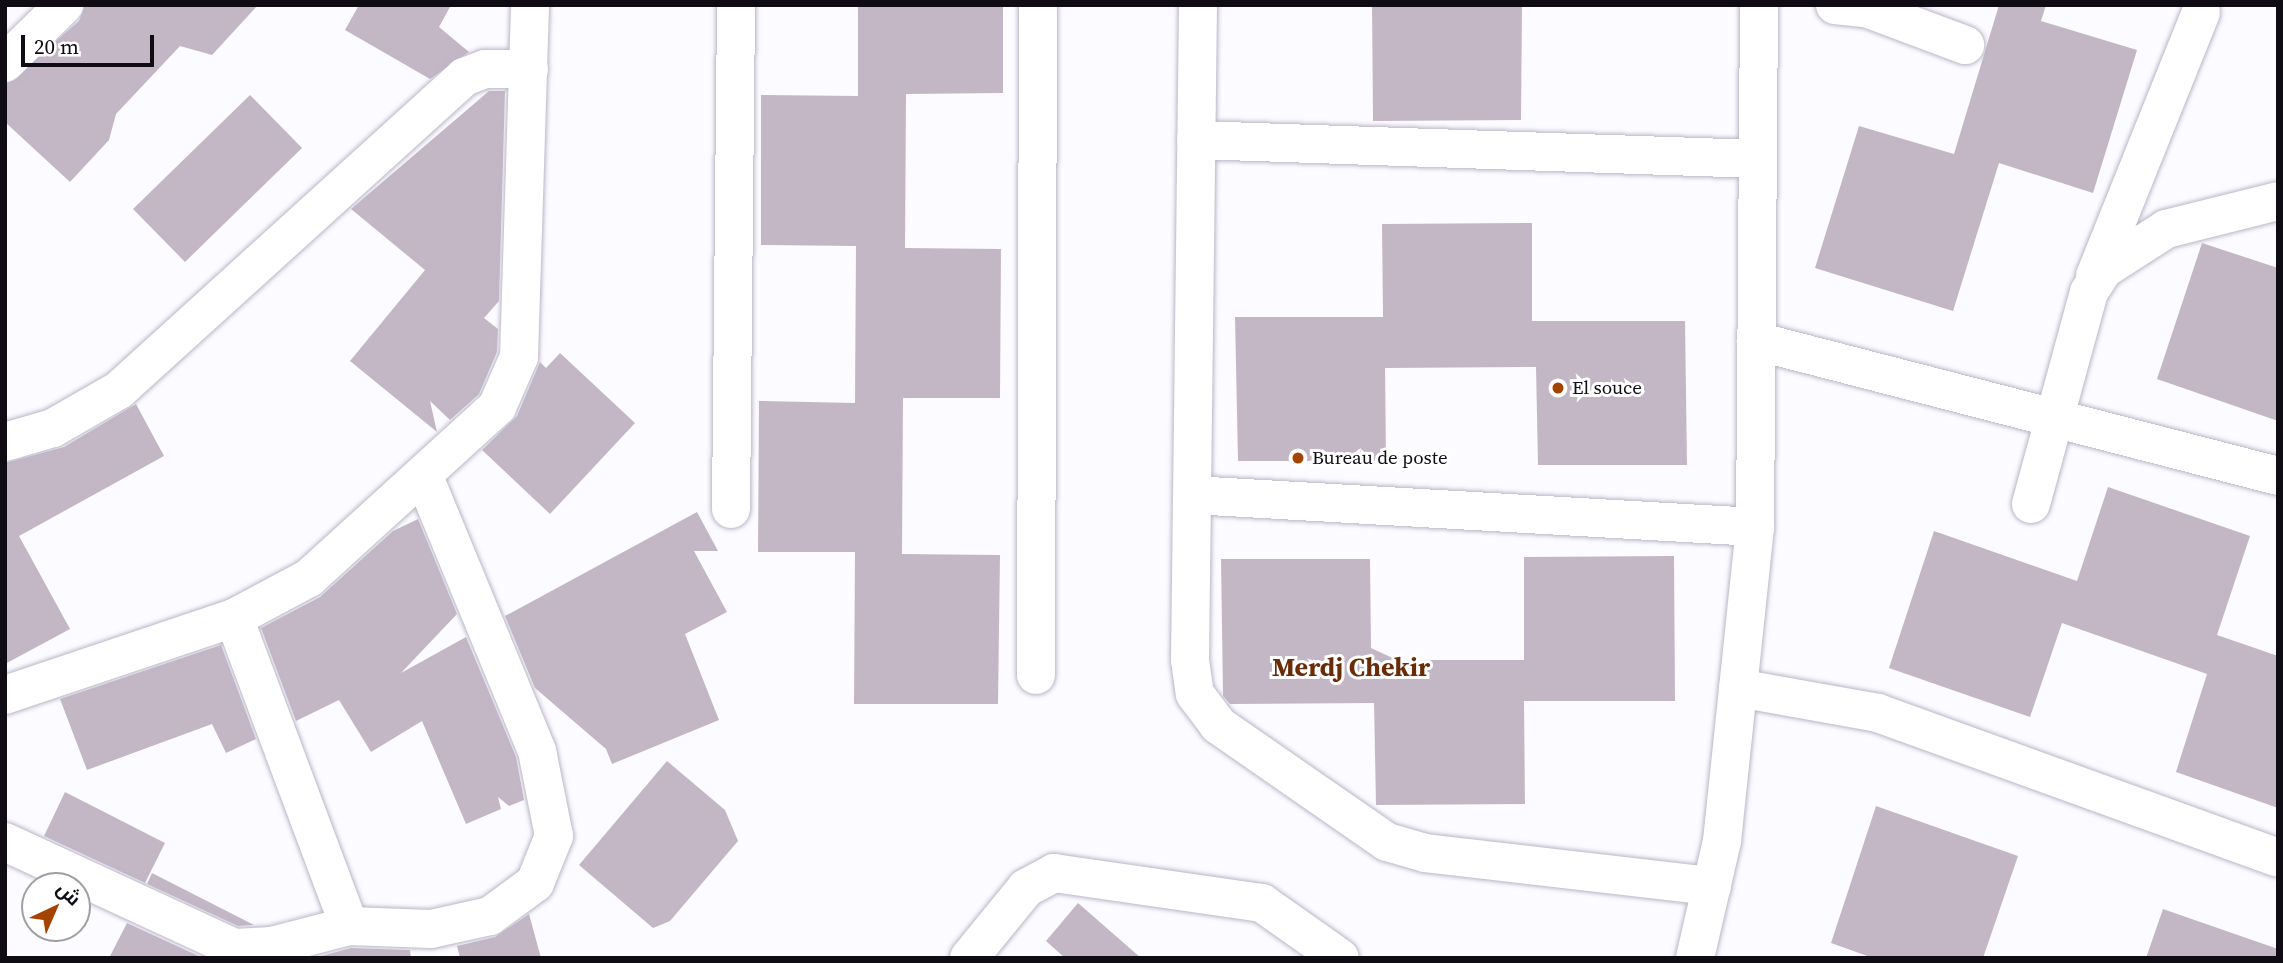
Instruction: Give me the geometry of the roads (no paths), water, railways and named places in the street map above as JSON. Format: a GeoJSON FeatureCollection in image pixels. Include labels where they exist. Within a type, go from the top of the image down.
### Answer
{"type":"FeatureCollection","features":[{"type":"Feature","properties":{"kind":"street"},"geometry":{"type":"LineString","coordinates":[[5,63],[64,5]]}},
{"type":"Feature","properties":{"kind":"street"},"geometry":{"type":"LineString","coordinates":[[5,695],[234,618],[309,578],[424,477],[497,407],[519,357],[530,5]]}},
{"type":"Feature","properties":{"kind":"street"},"geometry":{"type":"LineString","coordinates":[[731,509],[736,5]]}},
{"type":"Feature","properties":{"kind":"street"},"geometry":{"type":"LineString","coordinates":[[1036,675],[1038,5]]}},
{"type":"Feature","properties":{"kind":"street"},"geometry":{"type":"LineString","coordinates":[[1198,5],[1190,660],[1195,694],[1218,725],[1387,842],[1425,853],[1712,886]]}},
{"type":"Feature","properties":{"kind":"street"},"geometry":{"type":"LineString","coordinates":[[1695,958],[1712,886],[1738,688],[1755,527],[1759,5]]}},
{"type":"Feature","properties":{"kind":"street"},"geometry":{"type":"LineString","coordinates":[[1856,6],[1965,45]]}},
{"type":"Feature","properties":{"kind":"street"},"geometry":{"type":"LineString","coordinates":[[2032,504],[2089,292],[2201,12]]}},
{"type":"Feature","properties":{"kind":"street"},"geometry":{"type":"LineString","coordinates":[[5,442],[53,428],[119,390],[464,77],[485,69],[529,69]]}},
{"type":"Feature","properties":{"kind":"street"},"geometry":{"type":"LineString","coordinates":[[1196,140],[1756,159]]}},
{"type":"Feature","properties":{"kind":"street"},"geometry":{"type":"LineString","coordinates":[[2089,292],[2123,254],[2166,229],[2278,201]]}},
{"type":"Feature","properties":{"kind":"street"},"geometry":{"type":"LineString","coordinates":[[1756,341],[2057,416],[2278,476]]}},
{"type":"Feature","properties":{"kind":"street"},"geometry":{"type":"LineString","coordinates":[[5,842],[234,948],[272,946],[349,926],[431,929],[490,916],[535,883],[554,836],[537,751],[424,477]]}},
{"type":"Feature","properties":{"kind":"street"},"geometry":{"type":"LineString","coordinates":[[1192,495],[1755,527]]}},
{"type":"Feature","properties":{"kind":"street"},"geometry":{"type":"LineString","coordinates":[[234,618],[349,926]]}},
{"type":"Feature","properties":{"kind":"street"},"geometry":{"type":"LineString","coordinates":[[1738,688],[1878,713],[2278,858]]}},
{"type":"Feature","properties":{"kind":"street"},"geometry":{"type":"LineString","coordinates":[[969,958],[1026,888],[1054,873],[1262,903],[1340,958]]}},
{"type":"Feature","properties":{"kind":"place","name":"El souce"},"geometry":{"type":"Point","coordinates":[1558,388]}},
{"type":"Feature","properties":{"kind":"place","name":"Bureau de poste"},"geometry":{"type":"Point","coordinates":[1298,458]}},
{"type":"Feature","properties":{"kind":"district","name":"Merdj Chekir"},"geometry":{"type":"Point","coordinates":[1351,668]}}]}
